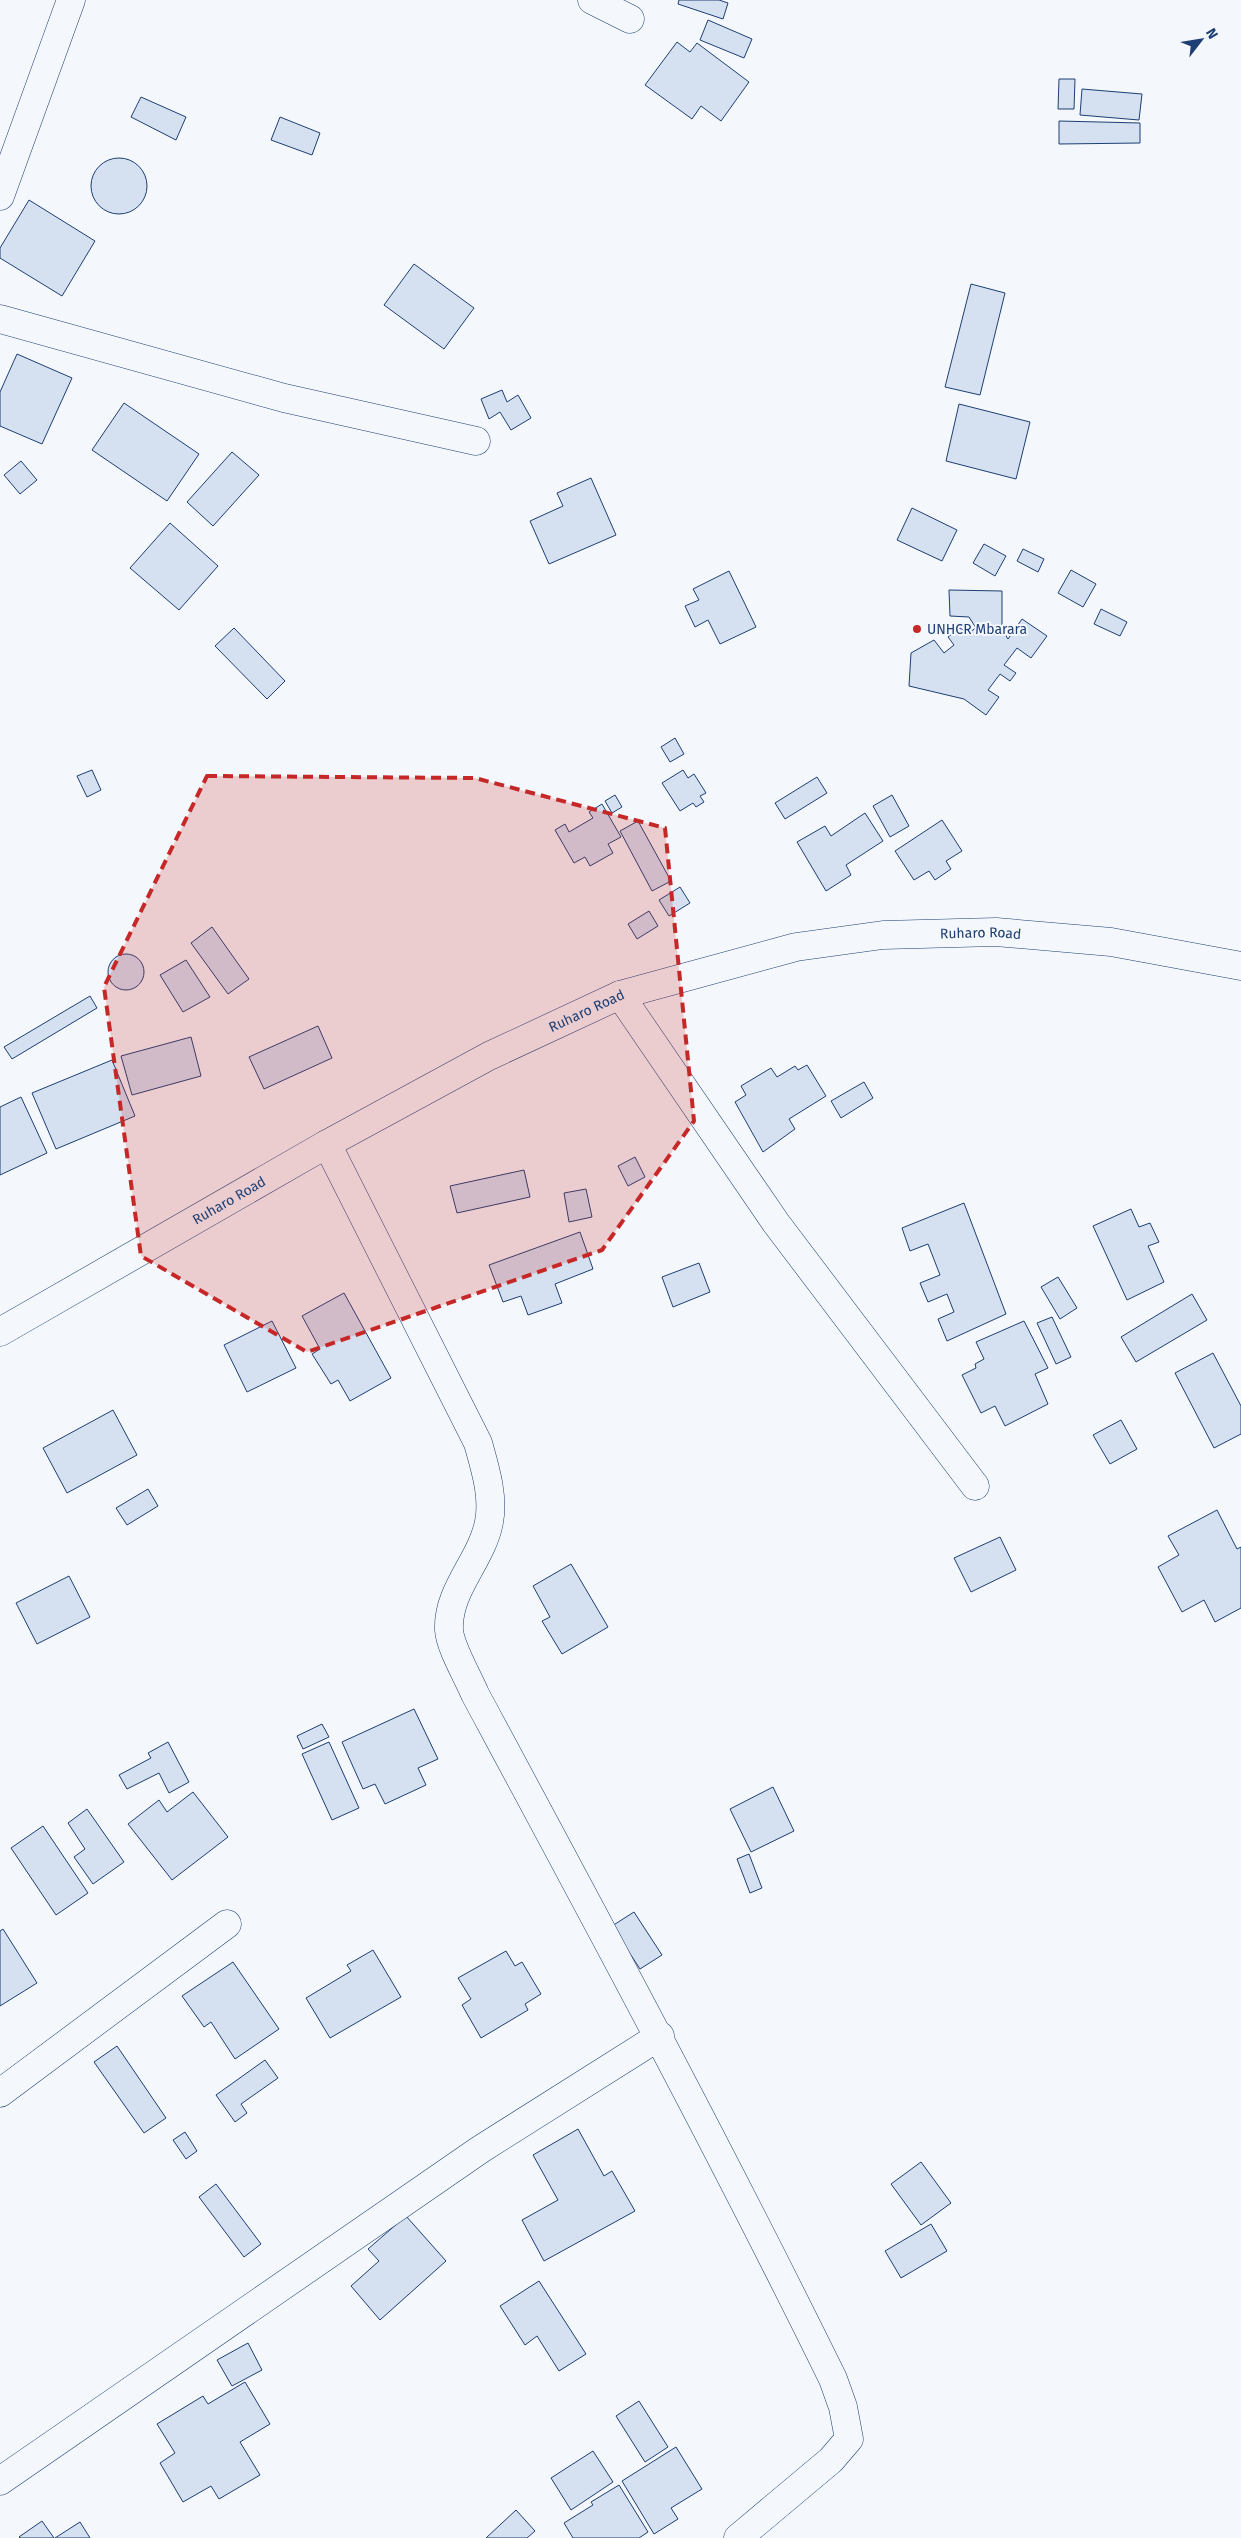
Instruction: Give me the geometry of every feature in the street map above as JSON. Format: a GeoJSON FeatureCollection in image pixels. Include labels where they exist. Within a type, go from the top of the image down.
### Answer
{"type":"FeatureCollection","features":[{"type":"Feature","properties":{"kind":"street"},"geometry":{"type":"LineString","coordinates":[[592,0],[630,19]]}},
{"type":"Feature","properties":{"kind":"street"},"geometry":{"type":"LineString","coordinates":[[0,196],[66,2]]}},
{"type":"Feature","properties":{"kind":"street"},"geometry":{"type":"LineString","coordinates":[[0,319],[284,398],[476,441]]}},
{"type":"Feature","properties":{"kind":"street","name":"Ruharo Road"},"geometry":{"type":"LineString","coordinates":[[0,1332],[326,1144],[489,1056],[620,995],[796,947],[882,935],[996,932],[1111,942],[1241,966]]}},
{"type":"Feature","properties":{"kind":"street"},"geometry":{"type":"LineString","coordinates":[[620,995],[776,1223],[975,1486]]}},
{"type":"Feature","properties":{"kind":"street"},"geometry":{"type":"LineString","coordinates":[[326,1144],[478,1443],[488,1478],[489,1522],[453,1601],[449,1632],[475,1694],[660,2036],[752,2213],[833,2378],[843,2407],[849,2439],[831,2460],[738,2538]]}},
{"type":"Feature","properties":{"kind":"street"},"geometry":{"type":"LineString","coordinates":[[0,2093],[226,1924]]}},
{"type":"Feature","properties":{"kind":"street"},"geometry":{"type":"LineString","coordinates":[[0,2481],[481,2149],[660,2036]]}},
{"type":"Feature","properties":{"kind":"highlighted area"},"geometry":{"type":"Polygon","coordinates":[[[207,776],[475,778],[665,828],[694,1121],[602,1250],[307,1352],[141,1256],[104,987],[207,776]]]}},
{"type":"Feature","properties":{"kind":"building"},"geometry":{"type":"Polygon","coordinates":[[[679,0],[719,0],[728,3],[723,19],[678,4],[679,0]]]}},
{"type":"Feature","properties":{"kind":"building"},"geometry":{"type":"Polygon","coordinates":[[[708,20],[752,39],[744,58],[700,40],[708,20]]]}},
{"type":"Feature","properties":{"kind":"building"},"geometry":{"type":"Polygon","coordinates":[[[677,42],[690,52],[697,43],[749,82],[721,121],[701,106],[692,119],[645,85],[677,42]]]}},
{"type":"Feature","properties":{"kind":"building"},"geometry":{"type":"Polygon","coordinates":[[[1059,79],[1075,79],[1074,109],[1058,109],[1059,79]]]}},
{"type":"Feature","properties":{"kind":"building"},"geometry":{"type":"Polygon","coordinates":[[[1082,89],[1142,94],[1139,120],[1080,115],[1082,89]]]}},
{"type":"Feature","properties":{"kind":"building"},"geometry":{"type":"Polygon","coordinates":[[[141,97],[186,117],[176,140],[131,117],[141,97]]]}},
{"type":"Feature","properties":{"kind":"building"},"geometry":{"type":"Polygon","coordinates":[[[280,117],[320,133],[312,155],[271,140],[280,117]]]}},
{"type":"Feature","properties":{"kind":"building"},"geometry":{"type":"Polygon","coordinates":[[[1059,121],[1140,123],[1140,143],[1059,144],[1059,121]]]}},
{"type":"Feature","properties":{"kind":"building"},"geometry":{"type":"Polygon","coordinates":[[[119,158],[130,160],[139,166],[145,175],[147,186],[145,197],[139,206],[130,212],[119,214],[108,212],[99,206],[93,197],[91,186],[93,175],[99,166],[108,160],[119,158]]]}},
{"type":"Feature","properties":{"kind":"building"},"geometry":{"type":"Polygon","coordinates":[[[29,200],[95,241],[62,296],[0,258],[0,248],[29,200]]]}},
{"type":"Feature","properties":{"kind":"building"},"geometry":{"type":"Polygon","coordinates":[[[414,264],[474,308],[444,349],[384,305],[414,264]]]}},
{"type":"Feature","properties":{"kind":"building"},"geometry":{"type":"Polygon","coordinates":[[[971,284],[1005,293],[980,395],[945,387],[971,284]]]}},
{"type":"Feature","properties":{"kind":"building"},"geometry":{"type":"Polygon","coordinates":[[[17,354],[72,378],[42,444],[0,426],[0,392],[17,354]]]}},
{"type":"Feature","properties":{"kind":"building"},"geometry":{"type":"Polygon","coordinates":[[[502,390],[507,402],[518,395],[531,418],[511,430],[500,412],[489,419],[481,399],[502,390]]]}},
{"type":"Feature","properties":{"kind":"building"},"geometry":{"type":"Polygon","coordinates":[[[124,403],[199,454],[167,501],[92,450],[124,403]]]}},
{"type":"Feature","properties":{"kind":"building"},"geometry":{"type":"Polygon","coordinates":[[[959,404],[1030,422],[1016,479],[946,461],[959,404]]]}},
{"type":"Feature","properties":{"kind":"building"},"geometry":{"type":"Polygon","coordinates":[[[232,452],[259,475],[213,526],[187,502],[232,452]]]}},
{"type":"Feature","properties":{"kind":"building"},"geometry":{"type":"Polygon","coordinates":[[[21,461],[37,480],[20,494],[4,475],[21,461]]]}},
{"type":"Feature","properties":{"kind":"building"},"geometry":{"type":"Polygon","coordinates":[[[591,478],[616,535],[549,564],[530,521],[563,506],[557,493],[591,478]]]}},
{"type":"Feature","properties":{"kind":"building"},"geometry":{"type":"Polygon","coordinates":[[[912,508],[957,530],[942,561],[897,540],[912,508]]]}},
{"type":"Feature","properties":{"kind":"building"},"geometry":{"type":"Polygon","coordinates":[[[170,523],[218,566],[179,610],[130,568],[170,523]]]}},
{"type":"Feature","properties":{"kind":"building"},"geometry":{"type":"Polygon","coordinates":[[[984,544],[1006,556],[995,576],[973,563],[984,544]]]}},
{"type":"Feature","properties":{"kind":"building"},"geometry":{"type":"Polygon","coordinates":[[[1023,549],[1044,559],[1038,572],[1017,561],[1023,549]]]}},
{"type":"Feature","properties":{"kind":"building"},"geometry":{"type":"Polygon","coordinates":[[[1071,570],[1096,584],[1083,607],[1058,593],[1071,570]]]}},
{"type":"Feature","properties":{"kind":"building"},"geometry":{"type":"Polygon","coordinates":[[[729,571],[756,627],[720,644],[708,620],[695,627],[685,606],[699,600],[693,589],[729,571]]]}},
{"type":"Feature","properties":{"kind":"building"},"geometry":{"type":"Polygon","coordinates":[[[949,590],[1002,591],[1002,629],[1008,639],[1022,619],[1047,636],[1031,658],[1017,648],[1004,665],[1016,673],[1010,681],[1000,674],[988,690],[999,697],[986,715],[964,699],[909,686],[911,653],[934,640],[944,653],[954,645],[948,637],[960,628],[968,633],[976,628],[969,617],[950,616],[949,590]]]}},
{"type":"Feature","properties":{"kind":"building"},"geometry":{"type":"Polygon","coordinates":[[[1101,609],[1127,622],[1120,636],[1094,624],[1101,609]]]}},
{"type":"Feature","properties":{"kind":"building"},"geometry":{"type":"Polygon","coordinates":[[[234,628],[285,681],[267,699],[215,646],[234,628]]]}},
{"type":"Feature","properties":{"kind":"building"},"geometry":{"type":"Polygon","coordinates":[[[675,738],[684,754],[670,762],[661,747],[675,738]]]}},
{"type":"Feature","properties":{"kind":"building"},"geometry":{"type":"Polygon","coordinates":[[[92,770],[101,790],[87,797],[77,776],[92,770]]]}},
{"type":"Feature","properties":{"kind":"building"},"geometry":{"type":"Polygon","coordinates":[[[683,770],[688,778],[694,774],[706,793],[700,796],[704,802],[696,807],[693,803],[680,811],[662,783],[683,770]]]}},
{"type":"Feature","properties":{"kind":"building"},"geometry":{"type":"Polygon","coordinates":[[[817,777],[827,793],[785,819],[775,803],[817,777]]]}},
{"type":"Feature","properties":{"kind":"building"},"geometry":{"type":"Polygon","coordinates":[[[615,795],[622,807],[612,813],[605,801],[615,795]]]}},
{"type":"Feature","properties":{"kind":"building"},"geometry":{"type":"Polygon","coordinates":[[[892,795],[909,826],[890,837],[873,806],[892,795]]]}},
{"type":"Feature","properties":{"kind":"building"},"geometry":{"type":"Polygon","coordinates":[[[602,804],[621,837],[608,844],[613,853],[590,866],[585,857],[574,863],[555,830],[565,824],[569,832],[593,818],[589,812],[602,804]]]}},
{"type":"Feature","properties":{"kind":"building"},"geometry":{"type":"Polygon","coordinates":[[[865,813],[883,841],[846,865],[851,875],[826,891],[797,842],[825,826],[831,836],[865,813]]]}},
{"type":"Feature","properties":{"kind":"building"},"geometry":{"type":"Polygon","coordinates":[[[942,820],[962,851],[946,861],[951,869],[935,880],[929,871],[914,880],[895,851],[942,820]]]}},
{"type":"Feature","properties":{"kind":"building"},"geometry":{"type":"Polygon","coordinates":[[[638,821],[671,881],[652,891],[620,831],[638,821]]]}},
{"type":"Feature","properties":{"kind":"building"},"geometry":{"type":"Polygon","coordinates":[[[680,887],[690,903],[669,916],[659,900],[680,887]]]}},
{"type":"Feature","properties":{"kind":"building"},"geometry":{"type":"Polygon","coordinates":[[[649,911],[658,926],[637,939],[628,924],[649,911]]]}},
{"type":"Feature","properties":{"kind":"building"},"geometry":{"type":"Polygon","coordinates":[[[212,927],[249,979],[228,994],[191,943],[212,927]]]}},
{"type":"Feature","properties":{"kind":"building"},"geometry":{"type":"Polygon","coordinates":[[[126,954],[139,959],[144,972],[139,985],[126,990],[113,985],[108,972],[113,959],[126,954]]]}},
{"type":"Feature","properties":{"kind":"building"},"geometry":{"type":"Polygon","coordinates":[[[186,960],[210,997],[183,1012],[160,975],[186,960]]]}},
{"type":"Feature","properties":{"kind":"building"},"geometry":{"type":"Polygon","coordinates":[[[90,996],[97,1008],[12,1059],[4,1047],[90,996]]]}},
{"type":"Feature","properties":{"kind":"building"},"geometry":{"type":"Polygon","coordinates":[[[318,1026],[332,1058],[264,1089],[249,1057],[318,1026]]]}},
{"type":"Feature","properties":{"kind":"building"},"geometry":{"type":"Polygon","coordinates":[[[191,1037],[201,1076],[132,1095],[121,1056],[191,1037]]]}},
{"type":"Feature","properties":{"kind":"building"},"geometry":{"type":"Polygon","coordinates":[[[112,1060],[135,1116],[56,1149],[32,1093],[112,1060]]]}},
{"type":"Feature","properties":{"kind":"building"},"geometry":{"type":"Polygon","coordinates":[[[807,1065],[826,1096],[789,1119],[795,1129],[763,1152],[735,1102],[746,1095],[741,1086],[771,1068],[777,1077],[795,1066],[798,1070],[807,1065]]]}},
{"type":"Feature","properties":{"kind":"building"},"geometry":{"type":"Polygon","coordinates":[[[864,1082],[873,1098],[841,1118],[831,1101],[864,1082]]]}},
{"type":"Feature","properties":{"kind":"building"},"geometry":{"type":"Polygon","coordinates":[[[21,1097],[47,1153],[0,1175],[0,1107],[21,1097]]]}},
{"type":"Feature","properties":{"kind":"building"},"geometry":{"type":"Polygon","coordinates":[[[635,1157],[645,1177],[628,1186],[618,1166],[635,1157]]]}},
{"type":"Feature","properties":{"kind":"building"},"geometry":{"type":"Polygon","coordinates":[[[524,1170],[530,1197],[457,1213],[450,1186],[524,1170]]]}},
{"type":"Feature","properties":{"kind":"building"},"geometry":{"type":"Polygon","coordinates":[[[586,1189],[592,1217],[569,1222],[564,1193],[586,1189]]]}},
{"type":"Feature","properties":{"kind":"building"},"geometry":{"type":"Polygon","coordinates":[[[964,1203],[1006,1314],[947,1341],[938,1319],[954,1312],[947,1294],[928,1302],[920,1283],[940,1275],[928,1244],[910,1251],[902,1228],[964,1203]]]}},
{"type":"Feature","properties":{"kind":"building"},"geometry":{"type":"Polygon","coordinates":[[[1131,1209],[1139,1227],[1150,1223],[1159,1242],[1148,1246],[1164,1282],[1127,1300],[1093,1226],[1131,1209]]]}},
{"type":"Feature","properties":{"kind":"building"},"geometry":{"type":"Polygon","coordinates":[[[580,1232],[593,1269],[555,1284],[562,1303],[528,1315],[521,1296],[503,1302],[489,1265],[580,1232]]]}},
{"type":"Feature","properties":{"kind":"building"},"geometry":{"type":"Polygon","coordinates":[[[699,1263],[710,1292],[673,1307],[662,1277],[699,1263]]]}},
{"type":"Feature","properties":{"kind":"building"},"geometry":{"type":"Polygon","coordinates":[[[1058,1277],[1077,1308],[1060,1319],[1041,1287],[1058,1277]]]}},
{"type":"Feature","properties":{"kind":"building"},"geometry":{"type":"Polygon","coordinates":[[[344,1293],[391,1378],[350,1401],[338,1380],[331,1384],[312,1354],[320,1349],[302,1316],[344,1293]]]}},
{"type":"Feature","properties":{"kind":"building"},"geometry":{"type":"Polygon","coordinates":[[[1192,1294],[1207,1320],[1136,1362],[1121,1337],[1192,1294]]]}},
{"type":"Feature","properties":{"kind":"building"},"geometry":{"type":"Polygon","coordinates":[[[1052,1317],[1071,1357],[1056,1364],[1037,1323],[1052,1317]]]}},
{"type":"Feature","properties":{"kind":"building"},"geometry":{"type":"Polygon","coordinates":[[[272,1321],[296,1368],[247,1392],[224,1345],[272,1321]]]}},
{"type":"Feature","properties":{"kind":"building"},"geometry":{"type":"Polygon","coordinates":[[[1024,1321],[1048,1368],[1035,1374],[1048,1404],[1005,1426],[995,1406],[981,1413],[962,1375],[976,1368],[975,1364],[984,1359],[976,1342],[1024,1321]]]}},
{"type":"Feature","properties":{"kind":"building"},"geometry":{"type":"Polygon","coordinates":[[[1213,1353],[1241,1406],[1241,1434],[1214,1448],[1175,1373],[1213,1353]]]}},
{"type":"Feature","properties":{"kind":"building"},"geometry":{"type":"Polygon","coordinates":[[[113,1410],[137,1455],[67,1493],[43,1448],[113,1410]]]}},
{"type":"Feature","properties":{"kind":"building"},"geometry":{"type":"Polygon","coordinates":[[[1121,1420],[1137,1449],[1110,1464],[1093,1435],[1121,1420]]]}},
{"type":"Feature","properties":{"kind":"building"},"geometry":{"type":"Polygon","coordinates":[[[148,1489],[158,1506],[127,1525],[116,1508],[148,1489]]]}},
{"type":"Feature","properties":{"kind":"building"},"geometry":{"type":"Polygon","coordinates":[[[1217,1510],[1237,1549],[1241,1547],[1241,1608],[1215,1622],[1204,1600],[1182,1612],[1158,1567],[1179,1555],[1168,1536],[1217,1510]]]}},
{"type":"Feature","properties":{"kind":"building"},"geometry":{"type":"Polygon","coordinates":[[[1000,1537],[1016,1570],[971,1592],[954,1558],[1000,1537]]]}},
{"type":"Feature","properties":{"kind":"building"},"geometry":{"type":"Polygon","coordinates":[[[571,1564],[608,1627],[562,1654],[542,1621],[550,1617],[533,1586],[571,1564]]]}},
{"type":"Feature","properties":{"kind":"building"},"geometry":{"type":"Polygon","coordinates":[[[69,1576],[90,1617],[37,1644],[16,1603],[69,1576]]]}},
{"type":"Feature","properties":{"kind":"building"},"geometry":{"type":"Polygon","coordinates":[[[414,1709],[438,1759],[418,1768],[426,1785],[385,1804],[375,1784],[363,1789],[342,1742],[414,1709]]]}},
{"type":"Feature","properties":{"kind":"building"},"geometry":{"type":"Polygon","coordinates":[[[322,1724],[329,1737],[303,1749],[297,1736],[322,1724]]]}},
{"type":"Feature","properties":{"kind":"building"},"geometry":{"type":"Polygon","coordinates":[[[168,1742],[189,1782],[169,1793],[159,1773],[127,1789],[119,1775],[151,1758],[148,1753],[168,1742]]]}},
{"type":"Feature","properties":{"kind":"building"},"geometry":{"type":"Polygon","coordinates":[[[329,1742],[359,1808],[332,1820],[302,1754],[329,1742]]]}},
{"type":"Feature","properties":{"kind":"building"},"geometry":{"type":"Polygon","coordinates":[[[773,1787],[794,1831],[751,1852],[730,1809],[773,1787]]]}},
{"type":"Feature","properties":{"kind":"building"},"geometry":{"type":"Polygon","coordinates":[[[193,1792],[228,1837],[172,1880],[128,1824],[159,1800],[167,1812],[193,1792]]]}},
{"type":"Feature","properties":{"kind":"building"},"geometry":{"type":"Polygon","coordinates":[[[87,1809],[124,1862],[93,1884],[74,1857],[85,1849],[68,1823],[87,1809]]]}},
{"type":"Feature","properties":{"kind":"building"},"geometry":{"type":"Polygon","coordinates":[[[43,1826],[88,1893],[56,1915],[11,1848],[43,1826]]]}},
{"type":"Feature","properties":{"kind":"building"},"geometry":{"type":"Polygon","coordinates":[[[749,1854],[762,1888],[750,1893],[737,1859],[749,1854]]]}},
{"type":"Feature","properties":{"kind":"building"},"geometry":{"type":"Polygon","coordinates":[[[634,1912],[662,1955],[640,1969],[612,1926],[634,1912]]]}},
{"type":"Feature","properties":{"kind":"building"},"geometry":{"type":"Polygon","coordinates":[[[3,1929],[37,1983],[0,2006],[0,1931],[3,1929]]]}},
{"type":"Feature","properties":{"kind":"building"},"geometry":{"type":"Polygon","coordinates":[[[373,1950],[401,1997],[330,2038],[306,1998],[351,1971],[347,1965],[373,1950]]]}},
{"type":"Feature","properties":{"kind":"building"},"geometry":{"type":"Polygon","coordinates":[[[506,1951],[515,1966],[522,1962],[541,1994],[525,2004],[528,2010],[481,2038],[462,2005],[471,1999],[458,1978],[506,1951]]]}},
{"type":"Feature","properties":{"kind":"building"},"geometry":{"type":"Polygon","coordinates":[[[233,1962],[279,2029],[235,2059],[211,2022],[204,2027],[182,1996],[233,1962]]]}},
{"type":"Feature","properties":{"kind":"building"},"geometry":{"type":"Polygon","coordinates":[[[117,2046],[166,2118],[144,2133],[94,2062],[117,2046]]]}},
{"type":"Feature","properties":{"kind":"building"},"geometry":{"type":"Polygon","coordinates":[[[265,2060],[278,2078],[241,2104],[247,2113],[235,2122],[216,2095],[265,2060]]]}},
{"type":"Feature","properties":{"kind":"building"},"geometry":{"type":"Polygon","coordinates":[[[578,2129],[604,2176],[612,2171],[635,2211],[544,2261],[522,2220],[558,2200],[533,2155],[578,2129]]]}},
{"type":"Feature","properties":{"kind":"building"},"geometry":{"type":"Polygon","coordinates":[[[185,2132],[197,2151],[186,2159],[173,2140],[185,2132]]]}},
{"type":"Feature","properties":{"kind":"building"},"geometry":{"type":"Polygon","coordinates":[[[921,2162],[951,2203],[921,2225],[891,2184],[921,2162]]]}},
{"type":"Feature","properties":{"kind":"building"},"geometry":{"type":"Polygon","coordinates":[[[216,2184],[261,2244],[244,2257],[199,2197],[216,2184]]]}},
{"type":"Feature","properties":{"kind":"building"},"geometry":{"type":"Polygon","coordinates":[[[406,2216],[446,2261],[380,2320],[351,2286],[379,2261],[368,2249],[406,2216]]]}},
{"type":"Feature","properties":{"kind":"building"},"geometry":{"type":"Polygon","coordinates":[[[931,2224],[947,2251],[901,2278],[885,2251],[931,2224]]]}},
{"type":"Feature","properties":{"kind":"building"},"geometry":{"type":"Polygon","coordinates":[[[539,2281],[586,2354],[559,2371],[537,2336],[525,2345],[500,2306],[539,2281]]]}},
{"type":"Feature","properties":{"kind":"building"},"geometry":{"type":"Polygon","coordinates":[[[248,2343],[262,2370],[232,2386],[217,2360],[248,2343]]]}},
{"type":"Feature","properties":{"kind":"building"},"geometry":{"type":"Polygon","coordinates":[[[245,2382],[270,2424],[240,2442],[260,2475],[219,2499],[211,2486],[183,2502],[160,2463],[175,2453],[157,2424],[203,2396],[208,2404],[245,2382]]]}},
{"type":"Feature","properties":{"kind":"building"},"geometry":{"type":"Polygon","coordinates":[[[639,2401],[668,2447],[645,2462],[616,2416],[639,2401]]]}},
{"type":"Feature","properties":{"kind":"building"},"geometry":{"type":"Polygon","coordinates":[[[676,2447],[702,2489],[671,2508],[678,2519],[654,2534],[622,2481],[676,2447]]]}},
{"type":"Feature","properties":{"kind":"building"},"geometry":{"type":"Polygon","coordinates":[[[593,2451],[613,2482],[571,2510],[551,2478],[593,2451]]]}},
{"type":"Feature","properties":{"kind":"building"},"geometry":{"type":"Polygon","coordinates":[[[619,2485],[648,2532],[639,2538],[573,2538],[564,2523],[593,2505],[591,2502],[619,2485]]]}},
{"type":"Feature","properties":{"kind":"building"},"geometry":{"type":"Polygon","coordinates":[[[516,2510],[535,2531],[527,2538],[486,2538],[516,2510]]]}},
{"type":"Feature","properties":{"kind":"building"},"geometry":{"type":"Polygon","coordinates":[[[42,2521],[54,2538],[19,2537],[42,2521]]]}},
{"type":"Feature","properties":{"kind":"building"},"geometry":{"type":"Polygon","coordinates":[[[80,2522],[90,2538],[55,2538],[80,2522]]]}},
{"type":"Feature","properties":{"kind":"place","name":"UNHCR Mbarara"},"geometry":{"type":"Point","coordinates":[917,629]}}]}
